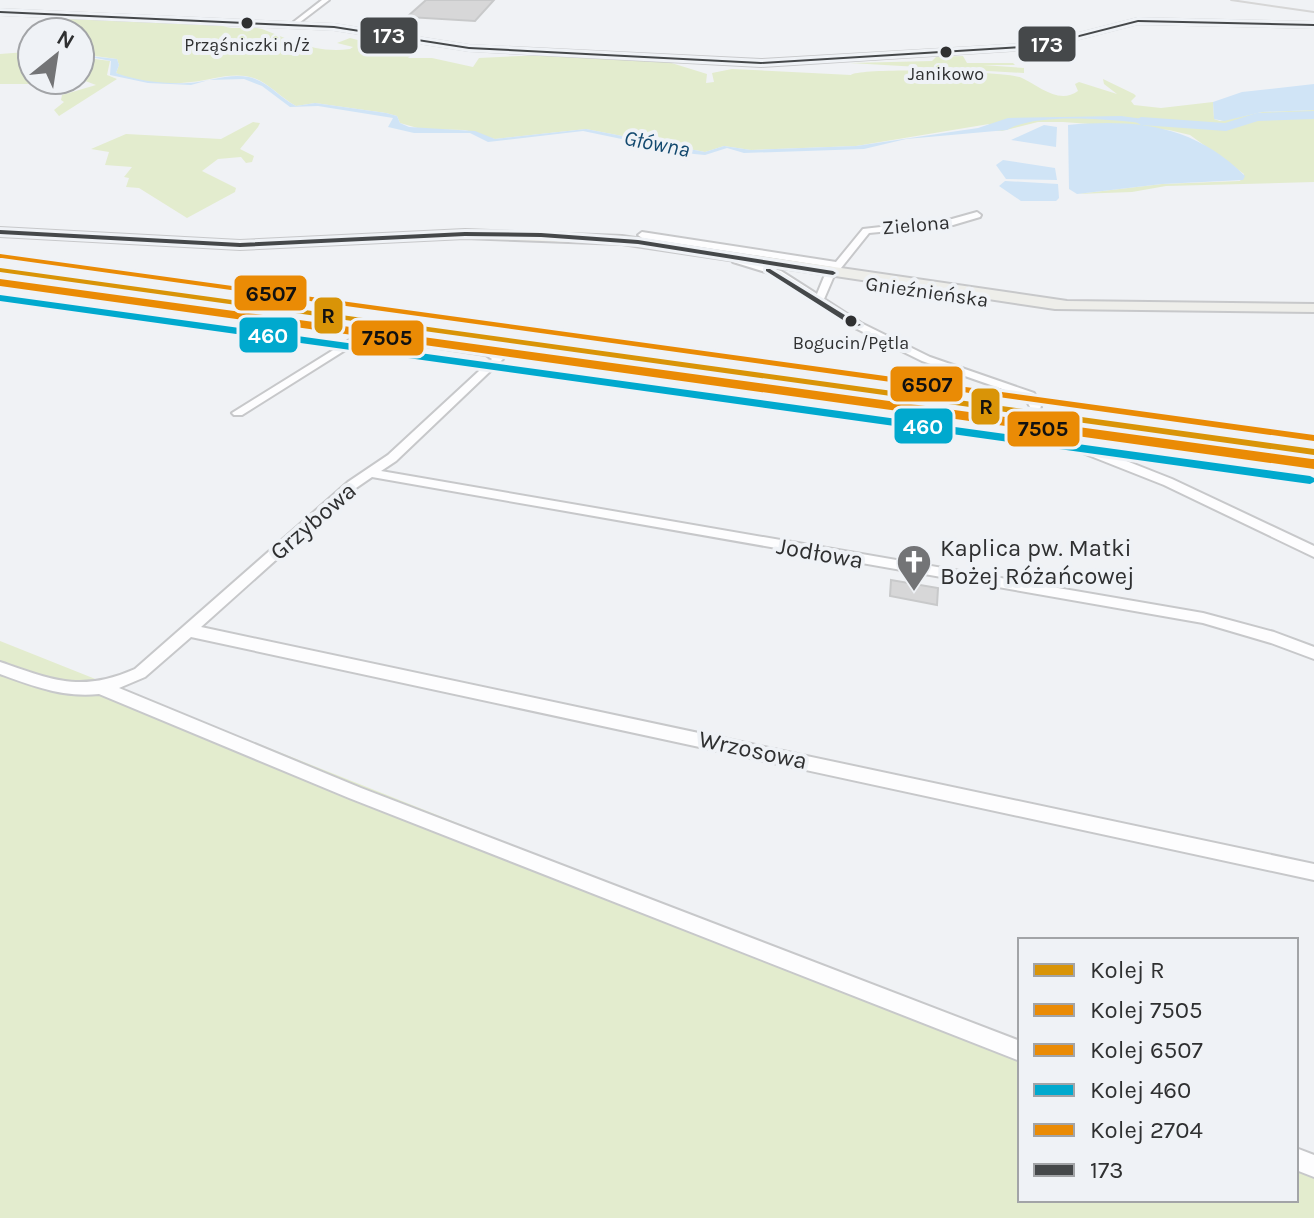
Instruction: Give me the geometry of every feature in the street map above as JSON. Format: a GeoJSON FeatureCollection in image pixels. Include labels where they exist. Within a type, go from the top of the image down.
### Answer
{"type":"FeatureCollection","features":[{"type":"Feature","properties":{"kind":"main road","name":"Gnieźnieńska"},"geometry":{"type":"LineString","coordinates":[[0,229],[240,245],[465,234],[600,239],[667,246],[1066,305],[1314,308]]}},
{"type":"Feature","properties":{"kind":"main road","name":"Gnieźnieńska"},"geometry":{"type":"LineString","coordinates":[[600,239],[738,262],[834,272]]}},
{"type":"Feature","properties":{"kind":"street"},"geometry":{"type":"LineString","coordinates":[[293,25],[326,0]]}},
{"type":"Feature","properties":{"kind":"street"},"geometry":{"type":"LineString","coordinates":[[0,12],[293,25],[369,30],[469,48],[778,63],[1040,46],[1115,25],[1146,21],[1314,25]]}},
{"type":"Feature","properties":{"kind":"street","name":"Zielona"},"geometry":{"type":"LineString","coordinates":[[819,300],[834,272],[866,231],[953,222],[977,215]]}},
{"type":"Feature","properties":{"kind":"street"},"geometry":{"type":"LineString","coordinates":[[642,235],[834,272]]}},
{"type":"Feature","properties":{"kind":"street"},"geometry":{"type":"LineString","coordinates":[[738,262],[778,273],[857,325],[926,359],[1030,395],[1045,434],[1168,482],[1314,552]]}},
{"type":"Feature","properties":{"kind":"street","name":"Grzybowa"},"geometry":{"type":"LineString","coordinates":[[104,689],[140,673],[191,631],[352,485],[392,458],[498,359],[489,352],[364,334],[238,413]]}},
{"type":"Feature","properties":{"kind":"street","name":"Jodłowa"},"geometry":{"type":"LineString","coordinates":[[371,473],[1203,618],[1314,653]]}},
{"type":"Feature","properties":{"kind":"street","name":"Wrzosowa"},"geometry":{"type":"LineString","coordinates":[[191,631],[1314,872]]}},
{"type":"Feature","properties":{"kind":"street"},"geometry":{"type":"LineString","coordinates":[[0,668],[53,686],[104,689],[355,793],[1018,1050]]}},
{"type":"Feature","properties":{"kind":"green space"},"geometry":{"type":"Polygon","coordinates":[[[96,18],[256,28],[303,45],[337,50],[353,47],[337,43],[350,38],[412,54],[408,58],[432,58],[473,67],[479,58],[542,55],[665,61],[707,74],[706,83],[714,82],[712,73],[732,69],[851,75],[880,71],[935,71],[991,73],[1022,78],[1056,95],[1071,95],[1078,91],[1075,84],[1079,82],[1117,94],[1104,84],[1103,79],[1134,94],[1136,96],[1131,101],[1134,105],[1161,108],[1213,102],[1214,119],[1220,121],[1262,112],[1314,110],[1314,182],[1166,186],[1132,192],[1077,194],[1162,184],[1240,181],[1244,174],[1190,135],[1169,130],[1063,122],[1038,122],[1002,131],[985,130],[989,124],[856,146],[751,150],[724,146],[705,152],[586,129],[495,139],[465,130],[421,129],[400,123],[397,116],[386,113],[315,103],[296,106],[265,84],[246,76],[172,83],[133,79],[116,73],[119,65],[117,59],[96,56],[96,18]]]}},
{"type":"Feature","properties":{"kind":"green space"},"geometry":{"type":"Polygon","coordinates":[[[16,53],[16,84],[0,84],[0,54],[16,53]]]}},
{"type":"Feature","properties":{"kind":"green space"},"geometry":{"type":"Polygon","coordinates":[[[963,56],[967,63],[1013,63],[1015,65],[983,65],[1024,68],[1024,73],[850,63],[932,61],[936,57],[963,56]]]}},
{"type":"Feature","properties":{"kind":"green space"},"geometry":{"type":"Polygon","coordinates":[[[96,59],[110,61],[107,75],[117,79],[96,92],[96,59]]]}},
{"type":"Feature","properties":{"kind":"green space"},"geometry":{"type":"Polygon","coordinates":[[[62,96],[90,96],[59,116],[54,110],[64,102],[62,96]]]}},
{"type":"Feature","properties":{"kind":"green space"},"geometry":{"type":"Polygon","coordinates":[[[253,122],[260,123],[240,149],[254,156],[252,162],[246,163],[241,157],[218,159],[202,171],[236,188],[235,192],[187,218],[139,188],[126,187],[129,178],[124,177],[132,167],[105,165],[109,152],[91,149],[126,134],[221,139],[253,122]]]}},
{"type":"Feature","properties":{"kind":"green space"},"geometry":{"type":"Polygon","coordinates":[[[0,641],[1018,1046],[1018,1202],[1298,1202],[1298,1157],[1314,1163],[1314,1218],[0,1218],[0,641]]]}},
{"type":"Feature","properties":{"kind":"water"},"geometry":{"type":"Polygon","coordinates":[[[96,57],[117,59],[119,65],[116,73],[142,80],[188,83],[233,76],[249,77],[262,82],[296,106],[315,103],[386,113],[397,116],[400,123],[409,127],[475,131],[495,139],[586,129],[705,152],[724,146],[751,150],[856,146],[978,128],[1008,118],[1121,116],[1180,124],[1180,127],[1114,120],[1042,120],[1007,130],[906,139],[864,149],[744,153],[727,148],[705,155],[583,131],[488,142],[470,133],[414,133],[388,127],[393,118],[318,106],[290,107],[262,86],[244,79],[209,80],[191,85],[148,83],[110,75],[111,61],[96,57]]]}},
{"type":"Feature","properties":{"kind":"water"},"geometry":{"type":"Polygon","coordinates":[[[1314,84],[1314,110],[1262,112],[1224,121],[1214,119],[1213,102],[1242,92],[1314,84]]]}},
{"type":"Feature","properties":{"kind":"water"},"geometry":{"type":"Polygon","coordinates":[[[1118,123],[1163,129],[1206,146],[1245,176],[1243,180],[1162,184],[1077,194],[1069,189],[1068,125],[1118,123]]]}},
{"type":"Feature","properties":{"kind":"water"},"geometry":{"type":"Polygon","coordinates":[[[1044,125],[1057,127],[1056,147],[1011,140],[1044,125]]]}},
{"type":"Feature","properties":{"kind":"water"},"geometry":{"type":"Polygon","coordinates":[[[1003,160],[1055,168],[1057,180],[1006,179],[996,165],[1003,160]]]}},
{"type":"Feature","properties":{"kind":"water"},"geometry":{"type":"Polygon","coordinates":[[[1005,181],[1058,184],[1059,198],[1056,201],[1021,201],[999,186],[1005,181]]]}},
{"type":"Feature","properties":{"kind":"building"},"geometry":{"type":"Polygon","coordinates":[[[426,0],[494,0],[475,21],[407,17],[426,0]]]}},
{"type":"Feature","properties":{"kind":"building","name":"Kaplica pw. Matki Bożej Różańcowej"},"geometry":{"type":"Polygon","coordinates":[[[891,580],[938,588],[937,605],[890,596],[891,580]]]}},
{"type":"Feature","properties":{"kind":"waterway","name":"Główna"},"geometry":{"type":"LineString","coordinates":[[1141,121],[1226,127],[1257,117],[1314,115]]}},
{"type":"Feature","properties":{"kind":"railway"},"geometry":{"type":"LineString","coordinates":[[1231,0],[1314,12]]}},
{"type":"Feature","properties":{"kind":"rail line","name":"6507"},"geometry":{"type":"LineString","coordinates":[[2,256],[1314,438]]}},
{"type":"Feature","properties":{"kind":"rail line","name":"R"},"geometry":{"type":"LineString","coordinates":[[0,270],[1314,452]]}},
{"type":"Feature","properties":{"kind":"rail line","name":"2704"},"geometry":{"type":"LineString","coordinates":[[0,281],[1312,462]]}},
{"type":"Feature","properties":{"kind":"rail line","name":"7505"},"geometry":{"type":"LineString","coordinates":[[0,284],[1312,466]]}},
{"type":"Feature","properties":{"kind":"rail line","name":"460"},"geometry":{"type":"LineString","coordinates":[[0,298],[1310,480]]}},
{"type":"Feature","properties":{"kind":"transit line","name":"173"},"geometry":{"type":"LineString","coordinates":[[0,12],[334,27],[469,48],[761,63],[1040,46],[1138,21],[1314,25]]}},
{"type":"Feature","properties":{"kind":"transit line","name":"173"},"geometry":{"type":"LineString","coordinates":[[0,232],[240,245],[465,234],[541,235],[638,242],[833,273]]}},
{"type":"Feature","properties":{"kind":"transit line","name":"173"},"geometry":{"type":"LineString","coordinates":[[768,270],[857,325]]}},
{"type":"Feature","properties":{"kind":"place","name":"Prząśniczki n/ż"},"geometry":{"type":"Point","coordinates":[247,23]}},
{"type":"Feature","properties":{"kind":"place","name":"Janikowo"},"geometry":{"type":"Point","coordinates":[946,52]}},
{"type":"Feature","properties":{"kind":"place","name":"Bogucin/Pętla"},"geometry":{"type":"Point","coordinates":[851,321]}},
{"type":"Feature","properties":{"kind":"place","name":"Kaplica pw. Matki Bożej Różańcowej"},"geometry":{"type":"Point","coordinates":[914,593]}}]}
